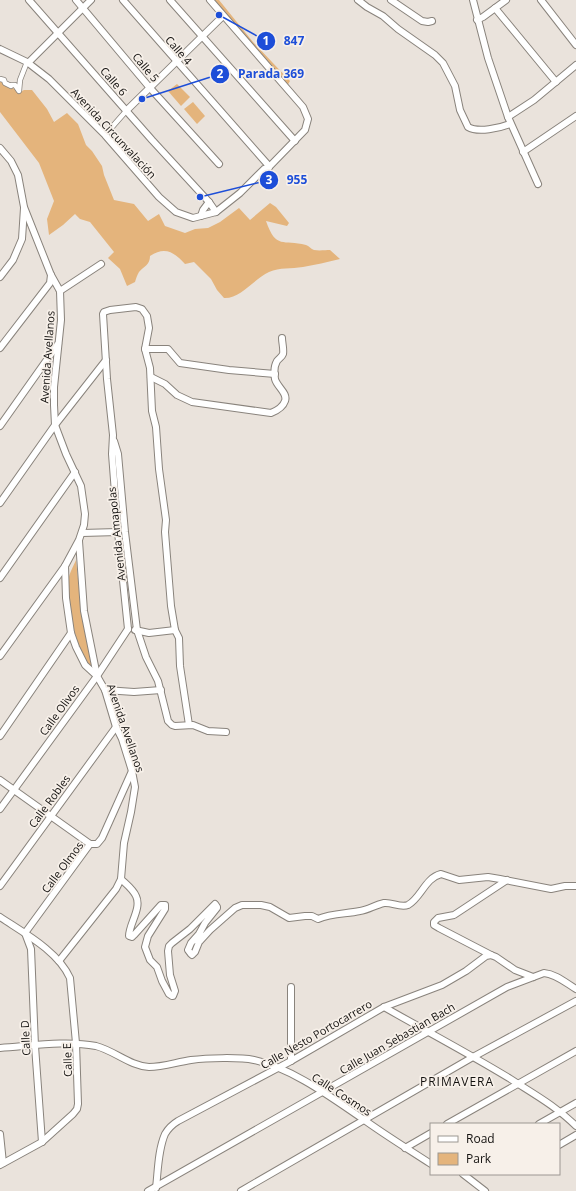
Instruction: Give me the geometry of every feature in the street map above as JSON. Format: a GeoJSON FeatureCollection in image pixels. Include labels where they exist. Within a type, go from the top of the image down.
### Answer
{"type":"FeatureCollection","features":[{"type":"Feature","properties":{"kind":"street","name":"Calle 6"},"geometry":{"type":"LineString","coordinates":[[29,0],[152,140],[217,211]]}},
{"type":"Feature","properties":{"kind":"street","name":"Calle 5"},"geometry":{"type":"LineString","coordinates":[[76,0],[150,88],[218,164]]}},
{"type":"Feature","properties":{"kind":"street"},"geometry":{"type":"LineString","coordinates":[[0,79],[12,86],[11,85],[15,85],[19,91],[20,80],[28,63],[91,0]]}},
{"type":"Feature","properties":{"kind":"street","name":"Calle 4"},"geometry":{"type":"LineString","coordinates":[[123,0],[269,167]]}},
{"type":"Feature","properties":{"kind":"street"},"geometry":{"type":"LineString","coordinates":[[170,0],[295,141]]}},
{"type":"Feature","properties":{"kind":"street"},"geometry":{"type":"LineString","coordinates":[[210,0],[303,107],[308,119],[305,130],[295,141],[269,167],[264,169],[240,193],[217,211]]}},
{"type":"Feature","properties":{"kind":"street"},"geometry":{"type":"LineString","coordinates":[[358,0],[362,4],[383,16],[398,29],[435,55],[442,63],[454,86],[460,110],[468,127],[478,129],[500,128],[510,124]]}},
{"type":"Feature","properties":{"kind":"street"},"geometry":{"type":"LineString","coordinates":[[391,0],[422,21],[432,21]]}},
{"type":"Feature","properties":{"kind":"street"},"geometry":{"type":"LineString","coordinates":[[473,0],[488,58],[510,124],[538,184]]}},
{"type":"Feature","properties":{"kind":"street"},"geometry":{"type":"LineString","coordinates":[[477,20],[506,0]]}},
{"type":"Feature","properties":{"kind":"street"},"geometry":{"type":"LineString","coordinates":[[541,0],[576,45]]}},
{"type":"Feature","properties":{"kind":"street"},"geometry":{"type":"LineString","coordinates":[[495,8],[556,82]]}},
{"type":"Feature","properties":{"kind":"street"},"geometry":{"type":"LineString","coordinates":[[104,135],[127,110],[223,16]]}},
{"type":"Feature","properties":{"kind":"street","name":"Avenida Circunvalación"},"geometry":{"type":"LineString","coordinates":[[0,49],[28,63],[49,79],[104,135],[167,205],[176,212],[193,218],[217,211]]}},
{"type":"Feature","properties":{"kind":"street"},"geometry":{"type":"LineString","coordinates":[[508,117],[534,100],[576,65]]}},
{"type":"Feature","properties":{"kind":"street"},"geometry":{"type":"LineString","coordinates":[[523,152],[576,116]]}},
{"type":"Feature","properties":{"kind":"street","name":"Avenida Avellanos"},"geometry":{"type":"LineString","coordinates":[[0,148],[11,162],[18,175],[24,207],[51,275],[60,291],[61,320],[54,387],[55,425],[81,486],[85,514],[82,533],[65,566],[66,598],[71,633],[85,665],[96,676],[104,690],[132,771],[135,787],[124,843],[121,879]]}},
{"type":"Feature","properties":{"kind":"street"},"geometry":{"type":"LineString","coordinates":[[201,216],[203,210],[209,202]]}},
{"type":"Feature","properties":{"kind":"street"},"geometry":{"type":"LineString","coordinates":[[0,277],[13,260],[22,239],[24,207]]}},
{"type":"Feature","properties":{"kind":"street"},"geometry":{"type":"LineString","coordinates":[[60,291],[101,264]]}},
{"type":"Feature","properties":{"kind":"street"},"geometry":{"type":"LineString","coordinates":[[0,346],[50,283],[51,275]]}},
{"type":"Feature","properties":{"kind":"street","name":"Avenida Amapolas"},"geometry":{"type":"LineString","coordinates":[[128,629],[122,577],[112,454],[113,436],[106,360],[104,312],[133,306],[139,307],[145,311],[150,328],[145,349]]}},
{"type":"Feature","properties":{"kind":"street"},"geometry":{"type":"LineString","coordinates":[[150,377],[165,384],[178,395],[192,402],[267,413],[276,410],[283,405],[285,400],[285,395],[275,379],[275,365],[283,351],[282,338]]}},
{"type":"Feature","properties":{"kind":"street"},"geometry":{"type":"LineString","coordinates":[[0,426],[59,344]]}},
{"type":"Feature","properties":{"kind":"street"},"geometry":{"type":"LineString","coordinates":[[226,732],[212,732],[189,725],[180,666],[179,638],[175,630],[171,606],[165,532],[166,520],[159,469],[156,427],[152,411],[150,377],[145,349],[168,349],[180,363],[229,370],[275,374]]}},
{"type":"Feature","properties":{"kind":"street"},"geometry":{"type":"LineString","coordinates":[[0,503],[55,425],[106,360]]}},
{"type":"Feature","properties":{"kind":"street","name":"Avenida Amapolas"},"geometry":{"type":"LineString","coordinates":[[113,436],[118,454],[125,532],[137,630],[146,656],[158,681],[170,723],[175,726],[189,725]]}},
{"type":"Feature","properties":{"kind":"street"},"geometry":{"type":"LineString","coordinates":[[0,578],[74,472]]}},
{"type":"Feature","properties":{"kind":"street"},"geometry":{"type":"LineString","coordinates":[[0,491],[6,495]]}},
{"type":"Feature","properties":{"kind":"street"},"geometry":{"type":"LineString","coordinates":[[82,533],[118,532]]}},
{"type":"Feature","properties":{"kind":"street"},"geometry":{"type":"LineString","coordinates":[[79,540],[84,611],[96,676]]}},
{"type":"Feature","properties":{"kind":"street"},"geometry":{"type":"LineString","coordinates":[[0,656],[65,566]]}},
{"type":"Feature","properties":{"kind":"street"},"geometry":{"type":"LineString","coordinates":[[128,629],[149,633],[175,630]]}},
{"type":"Feature","properties":{"kind":"street","name":"Calle Olivos"},"geometry":{"type":"LineString","coordinates":[[0,810],[128,629]]}},
{"type":"Feature","properties":{"kind":"street"},"geometry":{"type":"LineString","coordinates":[[0,736],[71,633]]}},
{"type":"Feature","properties":{"kind":"street"},"geometry":{"type":"LineString","coordinates":[[104,690],[139,692],[161,690]]}},
{"type":"Feature","properties":{"kind":"street","name":"Calle Robles"},"geometry":{"type":"LineString","coordinates":[[0,886],[116,727]]}},
{"type":"Feature","properties":{"kind":"street","name":"Calle Olmos"},"geometry":{"type":"LineString","coordinates":[[25,933],[90,844],[97,844],[102,838],[132,771]]}},
{"type":"Feature","properties":{"kind":"street"},"geometry":{"type":"LineString","coordinates":[[0,780],[90,844]]}},
{"type":"Feature","properties":{"kind":"street"},"geometry":{"type":"LineString","coordinates":[[59,961],[116,889],[121,879],[137,898],[137,905],[129,932],[130,938],[144,926],[161,905],[165,905],[155,926],[148,936],[146,947],[150,960],[157,968],[163,984],[172,996],[175,993],[170,975],[169,946],[172,942],[190,929],[213,905],[216,905],[217,908],[205,923],[199,934],[190,943],[188,950],[190,954],[195,952],[199,942],[210,930],[235,908],[242,905],[261,905],[270,907],[289,918],[312,916],[318,919],[326,916],[361,911],[384,903],[404,906],[414,900],[428,883],[437,875],[441,874],[459,880],[488,877],[551,889],[565,886],[576,886]]}},
{"type":"Feature","properties":{"kind":"street"},"geometry":{"type":"LineString","coordinates":[[507,880],[454,915],[438,918],[434,922],[434,925],[501,959],[515,970],[533,976],[548,973],[576,989]]}},
{"type":"Feature","properties":{"kind":"street","name":"Calle E"},"geometry":{"type":"LineString","coordinates":[[0,917],[52,953],[66,969],[70,978],[76,1043],[77,1109],[42,1142],[2,1164]]}},
{"type":"Feature","properties":{"kind":"street","name":"Calle D"},"geometry":{"type":"LineString","coordinates":[[25,933],[31,949],[35,1046],[42,1142]]}},
{"type":"Feature","properties":{"kind":"street","name":"Calle Nesto Portocarrero"},"geometry":{"type":"LineString","coordinates":[[156,1189],[162,1145],[166,1133],[172,1125],[291,1061],[384,1007],[442,985],[466,971],[482,958],[491,955]]}},
{"type":"Feature","properties":{"kind":"street","name":"Calle Juan Sebastian Bach"},"geometry":{"type":"LineString","coordinates":[[148,1191],[156,1189],[507,987],[533,976]]}},
{"type":"Feature","properties":{"kind":"street"},"geometry":{"type":"LineString","coordinates":[[291,987],[291,1061]]}},
{"type":"Feature","properties":{"kind":"street"},"geometry":{"type":"LineString","coordinates":[[241,1191],[473,1057],[576,1000]]}},
{"type":"Feature","properties":{"kind":"street"},"geometry":{"type":"LineString","coordinates":[[384,1007],[518,1084],[562,1112],[576,1126]]}},
{"type":"Feature","properties":{"kind":"street","name":"Calle Cosmos"},"geometry":{"type":"LineString","coordinates":[[0,1048],[76,1043],[98,1047],[136,1064],[150,1067],[191,1060],[217,1058],[254,1060],[278,1068],[323,1092],[430,1163]]}},
{"type":"Feature","properties":{"kind":"street"},"geometry":{"type":"LineString","coordinates":[[449,1123],[576,1051]]}},
{"type":"Feature","properties":{"kind":"street"},"geometry":{"type":"LineString","coordinates":[[541,1123],[576,1103]]}},
{"type":"Feature","properties":{"kind":"street"},"geometry":{"type":"LineString","coordinates":[[0,1134],[2,1164]]}},
{"type":"Feature","properties":{"kind":"street"},"geometry":{"type":"LineString","coordinates":[[405,1148],[430,1134]]}},
{"type":"Feature","properties":{"kind":"street"},"geometry":{"type":"LineString","coordinates":[[560,1144],[576,1135]]}},
{"type":"Feature","properties":{"kind":"street"},"geometry":{"type":"LineString","coordinates":[[464,1175],[485,1191]]}},
{"type":"Feature","properties":{"kind":"green space"},"geometry":{"type":"Polygon","coordinates":[[[212,0],[219,0],[253,42],[290,81],[287,86],[212,0]]]}},
{"type":"Feature","properties":{"kind":"green space"},"geometry":{"type":"Polygon","coordinates":[[[0,81],[20,92],[24,90],[32,90],[47,109],[54,122],[67,113],[78,124],[86,145],[102,166],[114,200],[134,204],[148,221],[159,214],[165,226],[185,233],[195,229],[208,228],[220,222],[239,208],[250,220],[270,203],[276,207],[289,223],[287,226],[266,221],[273,236],[277,240],[281,242],[306,245],[314,250],[330,250],[340,259],[303,267],[273,270],[263,275],[236,295],[224,298],[217,290],[211,279],[194,262],[185,264],[177,256],[169,252],[160,251],[150,256],[149,261],[139,272],[135,282],[127,286],[120,269],[108,258],[114,252],[90,222],[80,219],[75,214],[49,235],[47,219],[54,201],[39,163],[0,112],[0,81]]]}},
{"type":"Feature","properties":{"kind":"green space"},"geometry":{"type":"Polygon","coordinates":[[[177,84],[190,97],[181,106],[168,91],[177,84]]]}},
{"type":"Feature","properties":{"kind":"green space"},"geometry":{"type":"Polygon","coordinates":[[[193,102],[205,116],[197,124],[184,109],[193,102]]]}},
{"type":"Feature","properties":{"kind":"green space"},"geometry":{"type":"Polygon","coordinates":[[[76,560],[82,616],[92,667],[86,660],[76,638],[70,611],[68,587],[69,577],[76,560]]]}},
{"type":"Feature","properties":{"kind":"place","name":"847"},"geometry":{"type":"Point","coordinates":[219,15]}},
{"type":"Feature","properties":{"kind":"place","name":"Parada 369"},"geometry":{"type":"Point","coordinates":[142,99]}},
{"type":"Feature","properties":{"kind":"place","name":"955"},"geometry":{"type":"Point","coordinates":[200,197]}},
{"type":"Feature","properties":{"kind":"district","name":"PRIMAVERA"},"geometry":{"type":"Point","coordinates":[457,1081]}}]}
